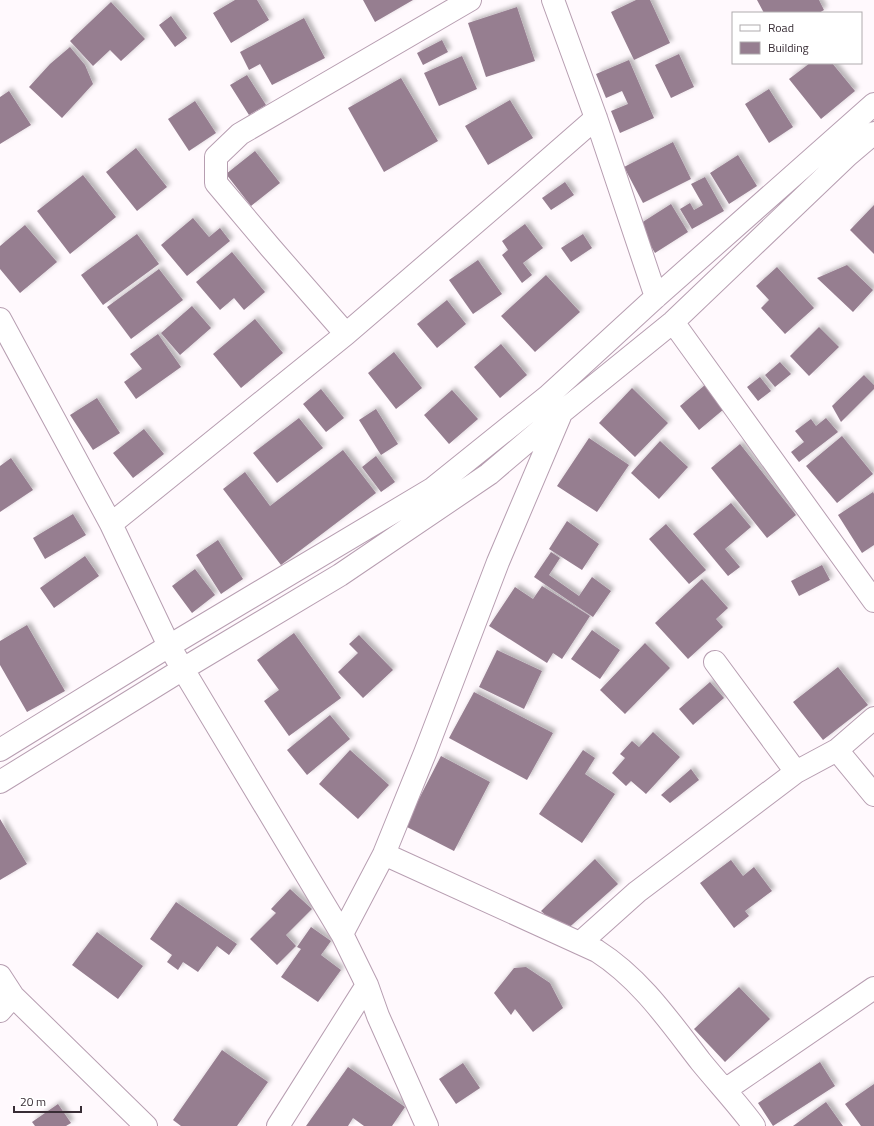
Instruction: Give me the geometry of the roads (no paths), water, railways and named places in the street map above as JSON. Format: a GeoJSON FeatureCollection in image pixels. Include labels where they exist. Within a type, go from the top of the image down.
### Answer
{"type":"FeatureCollection","features":[{"type":"Feature","properties":{"kind":"street"},"geometry":{"type":"LineString","coordinates":[[346,334],[216,183],[216,157],[240,134],[470,0]]}},
{"type":"Feature","properties":{"kind":"street"},"geometry":{"type":"LineString","coordinates":[[552,0],[596,118],[656,297]]}},
{"type":"Feature","properties":{"kind":"street"},"geometry":{"type":"LineString","coordinates":[[0,750],[169,646],[432,489],[548,396],[656,297],[874,104]]}},
{"type":"Feature","properties":{"kind":"street"},"geometry":{"type":"LineString","coordinates":[[111,524],[346,334],[596,118]]}},
{"type":"Feature","properties":{"kind":"street"},"geometry":{"type":"LineString","coordinates":[[0,782],[183,668],[340,575],[489,474],[562,412],[673,322],[848,155],[874,133]]}},
{"type":"Feature","properties":{"kind":"street"},"geometry":{"type":"LineString","coordinates":[[673,322],[874,602]]}},
{"type":"Feature","properties":{"kind":"street"},"geometry":{"type":"LineString","coordinates":[[3,333],[111,524],[169,646],[342,934],[367,985],[378,1016],[427,1126]]}},
{"type":"Feature","properties":{"kind":"street"},"geometry":{"type":"LineString","coordinates":[[342,934],[384,854],[425,753],[498,562],[562,412]]}},
{"type":"Feature","properties":{"kind":"street"},"geometry":{"type":"LineString","coordinates":[[715,662],[796,772]]}},
{"type":"Feature","properties":{"kind":"street"},"geometry":{"type":"LineString","coordinates":[[580,943],[637,892],[796,772],[837,750],[874,718]]}},
{"type":"Feature","properties":{"kind":"street"},"geometry":{"type":"LineString","coordinates":[[837,750],[874,795]]}},
{"type":"Feature","properties":{"kind":"street"},"geometry":{"type":"LineString","coordinates":[[384,854],[580,943],[610,959],[632,978],[659,1008],[754,1126]]}},
{"type":"Feature","properties":{"kind":"street"},"geometry":{"type":"LineString","coordinates":[[0,976],[6,1004],[146,1126]]}},
{"type":"Feature","properties":{"kind":"street"},"geometry":{"type":"LineString","coordinates":[[278,1126],[367,985]]}},
{"type":"Feature","properties":{"kind":"street"},"geometry":{"type":"LineString","coordinates":[[725,1090],[874,988]]}}]}
